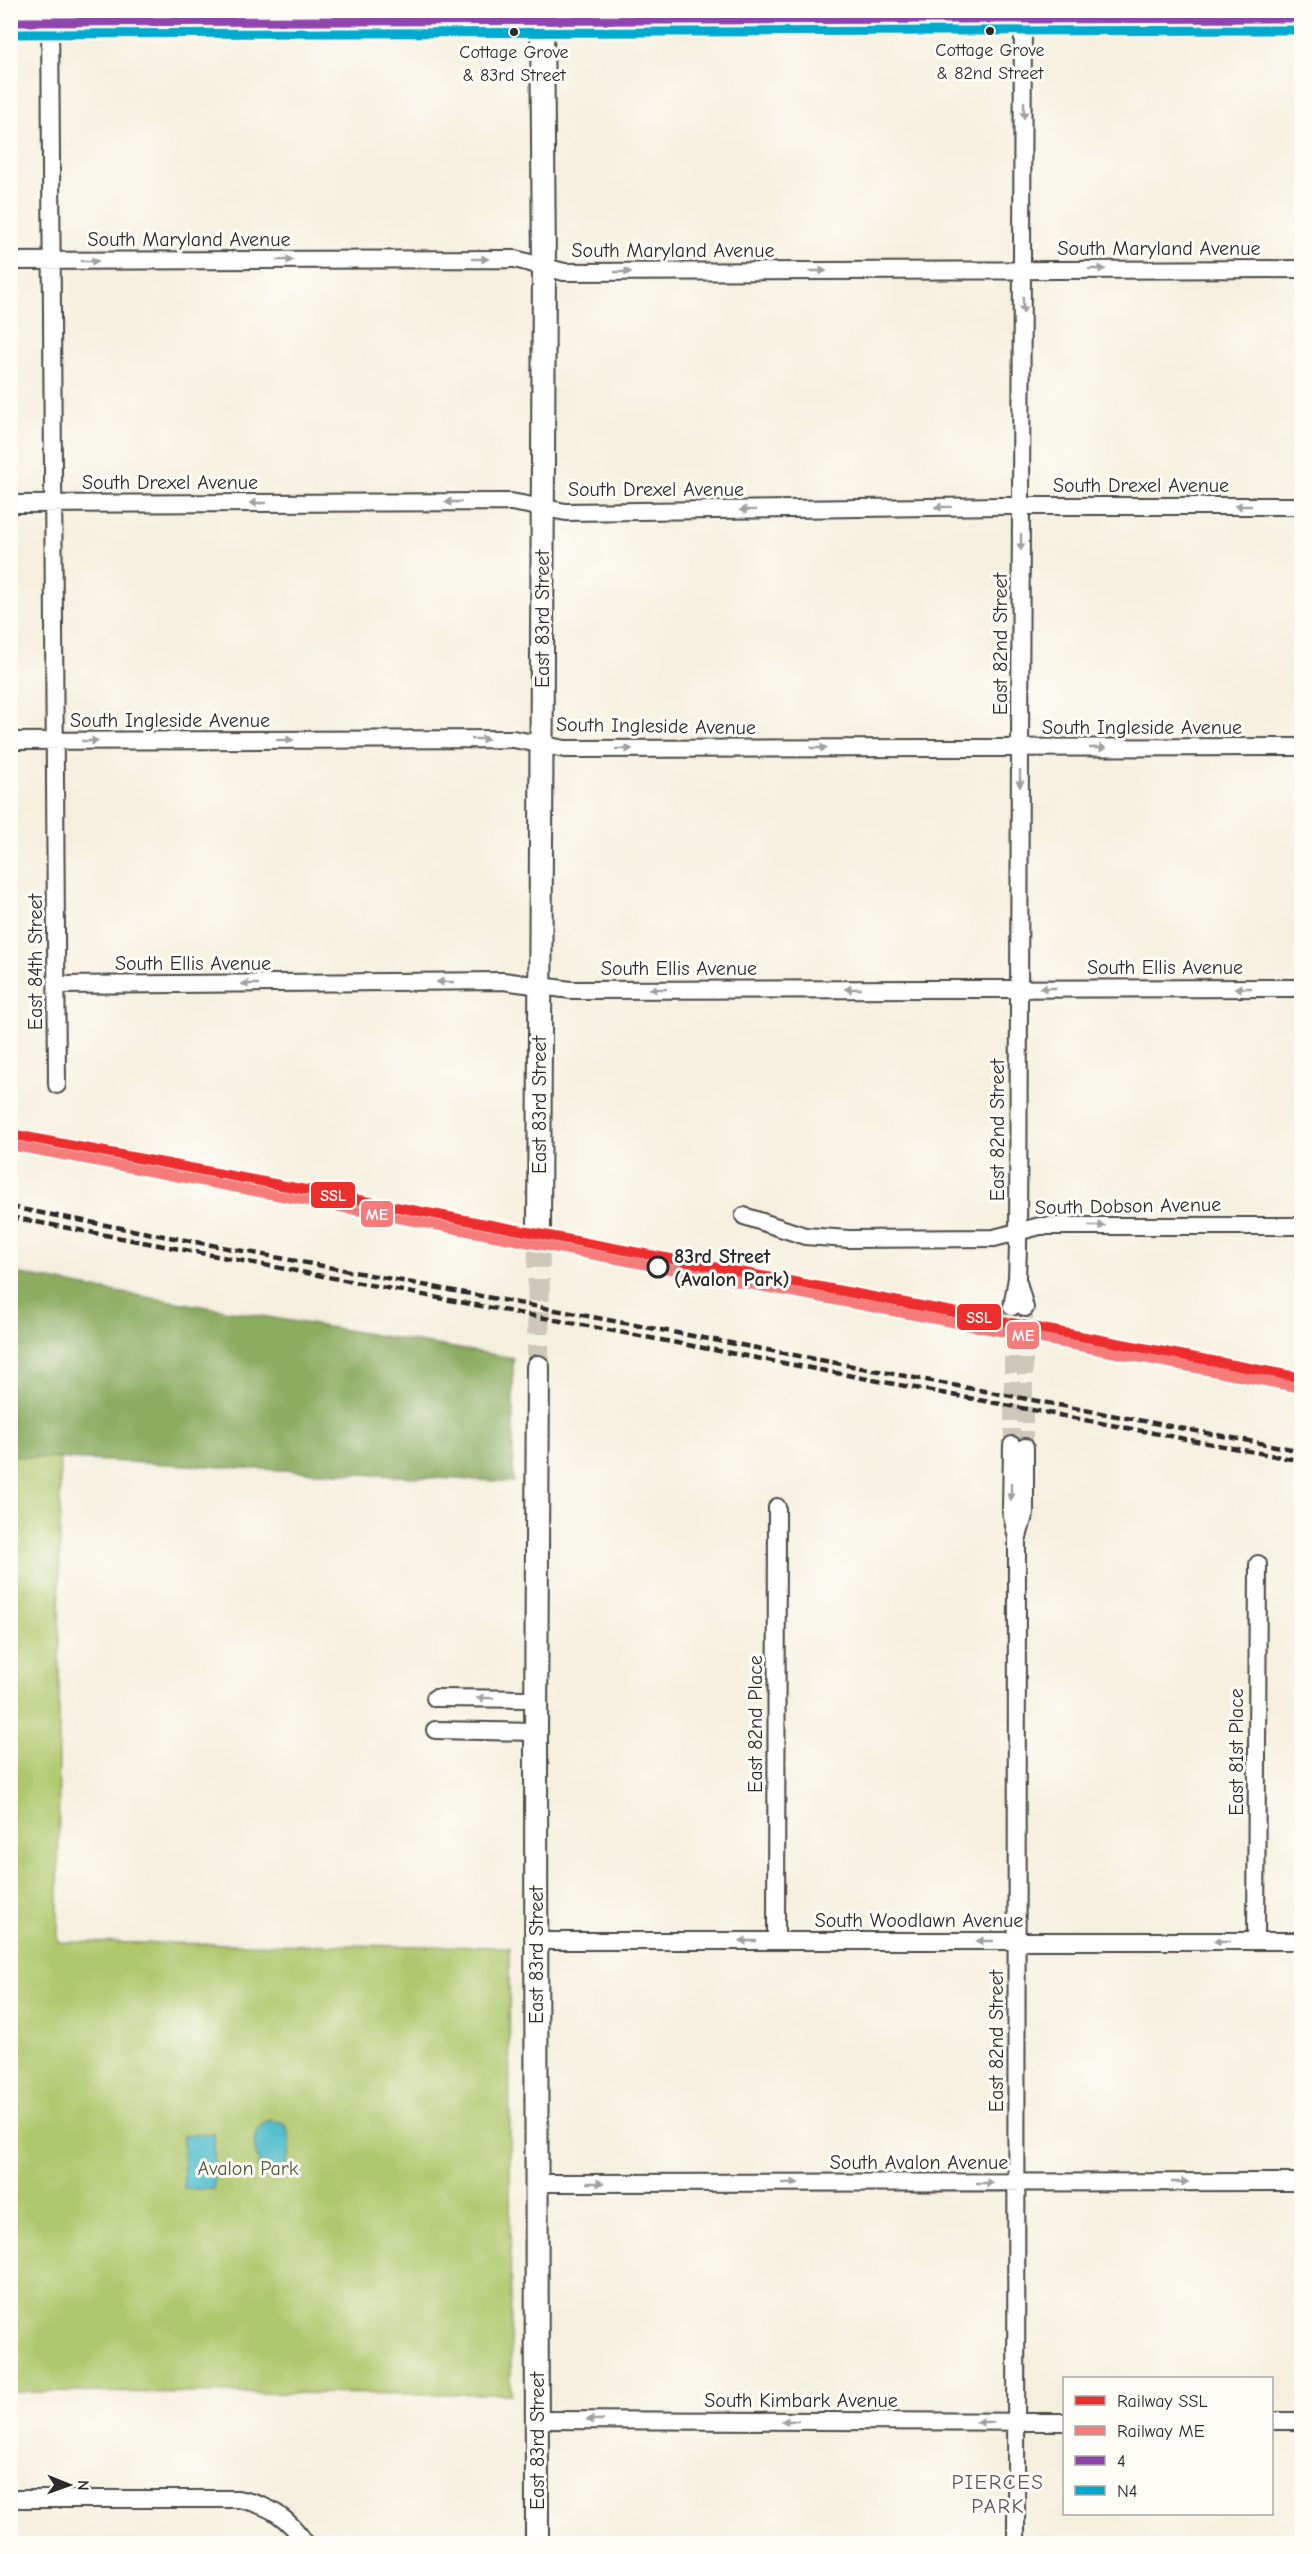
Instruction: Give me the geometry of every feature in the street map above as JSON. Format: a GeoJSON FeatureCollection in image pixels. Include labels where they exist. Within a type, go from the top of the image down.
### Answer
{"type":"FeatureCollection","features":[{"type":"Feature","properties":{"kind":"street"},"geometry":{"type":"LineString","coordinates":[[10,22],[50,16],[1023,14],[1302,18]]}},
{"type":"Feature","properties":{"kind":"street","name":"East 82nd Street"},"geometry":{"type":"LineString","coordinates":[[1019,1307],[1017,1278],[1023,14]]}},
{"type":"Feature","properties":{"kind":"street","name":"East 83rd Street"},"geometry":{"type":"LineString","coordinates":[[539,1227],[544,267],[542,15]]}},
{"type":"Feature","properties":{"kind":"street","name":"East 84th Street"},"geometry":{"type":"LineString","coordinates":[[50,16],[57,1085]]}},
{"type":"Feature","properties":{"kind":"street","name":"South Maryland Avenue"},"geometry":{"type":"LineString","coordinates":[[10,261],[515,259],[564,272],[1302,269]]}},
{"type":"Feature","properties":{"kind":"street","name":"South Drexel Avenue"},"geometry":{"type":"LineString","coordinates":[[10,504],[511,502],[566,512],[1022,506],[1302,506]]}},
{"type":"Feature","properties":{"kind":"street","name":"South Ingleside Avenue"},"geometry":{"type":"LineString","coordinates":[[10,741],[513,739],[565,749],[1302,747]]}},
{"type":"Feature","properties":{"kind":"street","name":"South Ellis Avenue"},"geometry":{"type":"LineString","coordinates":[[57,985],[503,981],[571,990],[1302,987]]}},
{"type":"Feature","properties":{"kind":"street","name":"South Dobson Avenue"},"geometry":{"type":"LineString","coordinates":[[744,1216],[805,1236],[849,1239],[994,1238],[1040,1226],[1302,1226]]}},
{"type":"Feature","properties":{"kind":"street","name":"East 83rd Street"},"geometry":{"type":"LineString","coordinates":[[537,2544],[538,1367]]}},
{"type":"Feature","properties":{"kind":"street","name":"East 82nd Street"},"geometry":{"type":"LineString","coordinates":[[1016,2544],[1017,1538],[1025,1512],[1019,1446]]}},
{"type":"Feature","properties":{"kind":"street","name":"East 82nd Place"},"geometry":{"type":"LineString","coordinates":[[776,1941],[777,1507]]}},
{"type":"Feature","properties":{"kind":"street","name":"East 81st Place"},"geometry":{"type":"LineString","coordinates":[[1256,1941],[1258,1564]]}},
{"type":"Feature","properties":{"kind":"street"},"geometry":{"type":"LineString","coordinates":[[435,1698],[536,1699]]}},
{"type":"Feature","properties":{"kind":"street"},"geometry":{"type":"LineString","coordinates":[[435,1730],[536,1732]]}},
{"type":"Feature","properties":{"kind":"street","name":"South Woodlawn Avenue"},"geometry":{"type":"LineString","coordinates":[[536,1941],[1302,1941]]}},
{"type":"Feature","properties":{"kind":"street","name":"South Avalon Avenue"},"geometry":{"type":"LineString","coordinates":[[536,2183],[1302,2182]]}},
{"type":"Feature","properties":{"kind":"street","name":"South Kimbark Avenue"},"geometry":{"type":"LineString","coordinates":[[537,2420],[1063,2422]]}},
{"type":"Feature","properties":{"kind":"street"},"geometry":{"type":"LineString","coordinates":[[1273,2421],[1302,2421]]}},
{"type":"Feature","properties":{"kind":"street"},"geometry":{"type":"LineString","coordinates":[[10,2499],[238,2499],[258,2503],[278,2513],[294,2527],[306,2544]]}},
{"type":"Feature","properties":{"kind":"green space"},"geometry":{"type":"Polygon","coordinates":[[[11,1272],[80,1286],[513,1358],[513,1482],[11,1456],[11,1272]]]}},
{"type":"Feature","properties":{"kind":"green space","name":"Avalon Park"},"geometry":{"type":"Polygon","coordinates":[[[11,1456],[60,1457],[58,1942],[509,1947],[511,2394],[11,2392],[11,1456]]]}},
{"type":"Feature","properties":{"kind":"water"},"geometry":{"type":"Polygon","coordinates":[[[271,2120],[283,2123],[290,2143],[285,2163],[288,2167],[272,2172],[264,2171],[257,2166],[260,2163],[255,2144],[260,2128],[271,2120]]]}},
{"type":"Feature","properties":{"kind":"water"},"geometry":{"type":"Polygon","coordinates":[[[214,2134],[214,2189],[184,2189],[183,2135],[214,2134]]]}},
{"type":"Feature","properties":{"kind":"tunnel"},"geometry":{"type":"LineString","coordinates":[[538,1367],[539,1228]]}},
{"type":"Feature","properties":{"kind":"tunnel"},"geometry":{"type":"LineString","coordinates":[[1012,1307],[1012,1445]]}},
{"type":"Feature","properties":{"kind":"tunnel"},"geometry":{"type":"LineString","coordinates":[[1025,1308],[1025,1447]]}},
{"type":"Feature","properties":{"kind":"railway"},"geometry":{"type":"LineString","coordinates":[[10,1207],[1302,1451]]}},
{"type":"Feature","properties":{"kind":"railway"},"geometry":{"type":"LineString","coordinates":[[10,1217],[1302,1461]]}},
{"type":"Feature","properties":{"kind":"rail line","name":"SSL"},"geometry":{"type":"LineString","coordinates":[[10,1134],[1302,1378]]}},
{"type":"Feature","properties":{"kind":"rail line","name":"ME"},"geometry":{"type":"LineString","coordinates":[[10,1145],[1302,1388]]}},
{"type":"Feature","properties":{"kind":"transit line","name":"4"},"geometry":{"type":"LineString","coordinates":[[10,22],[1302,18]]}},
{"type":"Feature","properties":{"kind":"transit line","name":"N4"},"geometry":{"type":"LineString","coordinates":[[10,34],[1302,30]]}},
{"type":"Feature","properties":{"kind":"place","name":"Cottage Grove & 82nd Street"},"geometry":{"type":"Point","coordinates":[990,31]}},
{"type":"Feature","properties":{"kind":"place","name":"Cottage Grove & 83rd Street"},"geometry":{"type":"Point","coordinates":[514,32]}},
{"type":"Feature","properties":{"kind":"place","name":"83rd Street (Avalon Park)"},"geometry":{"type":"Point","coordinates":[658,1267]}},
{"type":"Feature","properties":{"kind":"district","name":"PIERCES PARK"},"geometry":{"type":"Point","coordinates":[998,2494]}}]}
